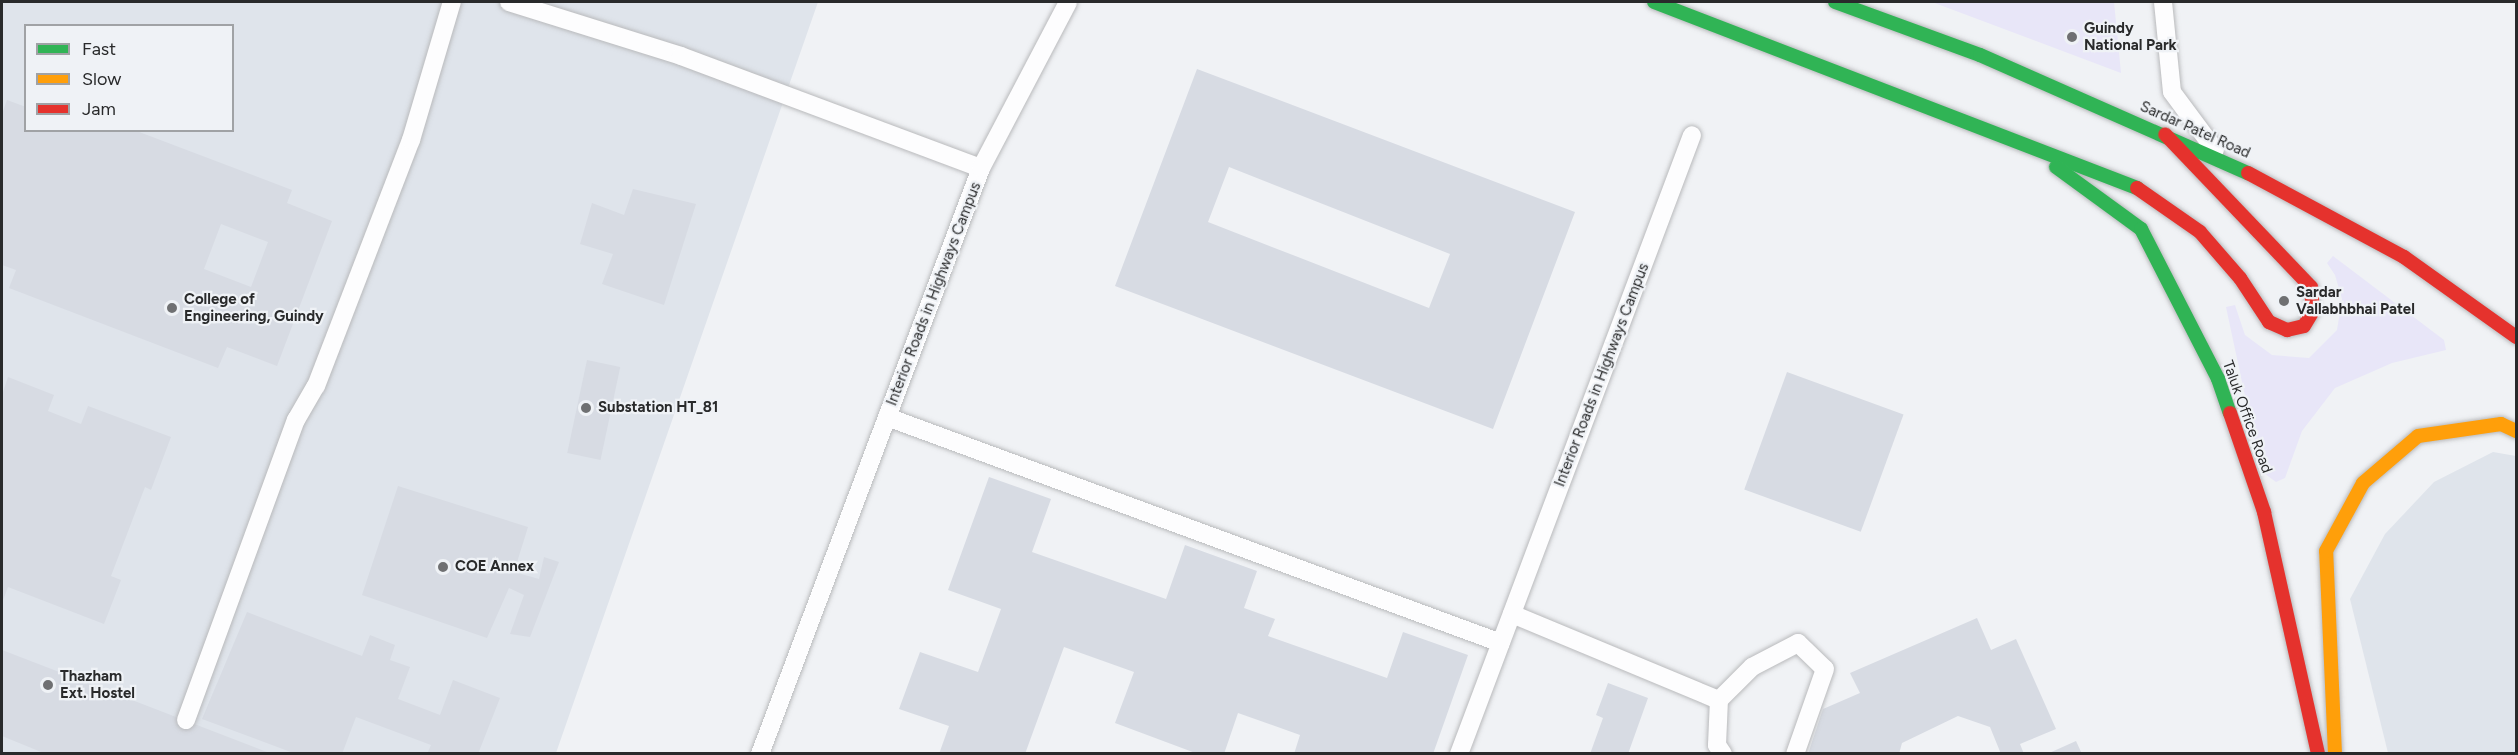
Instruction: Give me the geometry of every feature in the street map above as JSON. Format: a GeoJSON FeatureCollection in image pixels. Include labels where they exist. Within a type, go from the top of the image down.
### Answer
{"type":"FeatureCollection","features":[{"type":"Feature","properties":{"kind":"main road"},"geometry":{"type":"LineString","coordinates":[[1654,2],[2108,174],[2160,201],[2200,232],[2225,258],[2263,317],[2287,330],[2304,326],[2313,311],[2311,286],[2165,134]]}},
{"type":"Feature","properties":{"kind":"main road","name":"Sardar Patel Road"},"geometry":{"type":"LineString","coordinates":[[1835,2],[1980,55],[2219,157],[2404,257],[2517,337]]}},
{"type":"Feature","properties":{"kind":"main road","name":"Taluk Office Road"},"geometry":{"type":"LineString","coordinates":[[2006,137],[2062,171],[2141,229],[2218,379],[2264,512],[2318,753]]}},
{"type":"Feature","properties":{"kind":"main road"},"geometry":{"type":"LineString","coordinates":[[2335,753],[2326,636],[2326,551],[2363,483],[2418,436],[2501,424],[2517,431]]}},
{"type":"Feature","properties":{"kind":"lane"},"geometry":{"type":"LineString","coordinates":[[186,720],[296,420],[316,386],[411,140],[452,2]]}},
{"type":"Feature","properties":{"kind":"lane","name":"Interior Roads in Highways Campus"},"geometry":{"type":"LineString","coordinates":[[509,2],[681,56],[981,168],[760,753]]}},
{"type":"Feature","properties":{"kind":"lane"},"geometry":{"type":"LineString","coordinates":[[981,168],[1068,2]]}},
{"type":"Feature","properties":{"kind":"lane"},"geometry":{"type":"LineString","coordinates":[[2163,2],[2172,92],[2219,157]]}},
{"type":"Feature","properties":{"kind":"lane","name":"Interior Roads in Highways Campus"},"geometry":{"type":"LineString","coordinates":[[1459,753],[1692,135]]}},
{"type":"Feature","properties":{"kind":"lane"},"geometry":{"type":"LineString","coordinates":[[887,417],[1501,643]]}},
{"type":"Feature","properties":{"kind":"lane"},"geometry":{"type":"LineString","coordinates":[[1512,614],[1719,700]]}},
{"type":"Feature","properties":{"kind":"lane"},"geometry":{"type":"LineString","coordinates":[[1723,753],[1717,745],[1719,700],[1752,667],[1798,643],[1825,669],[1795,753]]}},
{"type":"Feature","properties":{"kind":"shaded area"},"geometry":{"type":"Polygon","coordinates":[[[2,2],[818,2],[556,753],[2,753],[2,2]]]}},
{"type":"Feature","properties":{"kind":"shaded area","name":"Guindy National Park"},"geometry":{"type":"Polygon","coordinates":[[[1932,2],[2114,2],[2121,73],[1932,2]]]}},
{"type":"Feature","properties":{"kind":"shaded area"},"geometry":{"type":"Polygon","coordinates":[[[2333,256],[2444,340],[2446,350],[2392,363],[2335,388],[2302,431],[2285,478],[2276,482],[2261,471],[2226,307],[2235,305],[2245,335],[2272,355],[2309,358],[2337,330],[2342,299],[2335,275],[2327,263],[2333,256]]]}},
{"type":"Feature","properties":{"kind":"shaded area"},"geometry":{"type":"Polygon","coordinates":[[[2493,452],[2516,456],[2516,753],[2388,753],[2350,599],[2385,534],[2434,482],[2493,452]]]}},
{"type":"Feature","properties":{"kind":"building"},"geometry":{"type":"Polygon","coordinates":[[[1197,69],[1575,212],[1493,429],[1115,286],[1197,69]],[[1229,167],[1208,222],[1429,308],[1450,254],[1229,167]]]}},
{"type":"Feature","properties":{"kind":"building"},"geometry":{"type":"Polygon","coordinates":[[[7,100],[24,106],[24,132],[139,132],[292,190],[287,203],[332,221],[277,366],[227,347],[218,368],[9,288],[16,270],[2,265],[2,114],[7,100]],[[221,224],[204,269],[251,287],[268,242],[221,224]]]}},
{"type":"Feature","properties":{"kind":"building"},"geometry":{"type":"Polygon","coordinates":[[[633,189],[696,204],[664,305],[602,284],[613,254],[580,244],[592,203],[624,215],[633,189]]]}},
{"type":"Feature","properties":{"kind":"building","name":"Substation HT_81"},"geometry":{"type":"Polygon","coordinates":[[[587,360],[620,367],[601,460],[567,453],[587,360]]]}},
{"type":"Feature","properties":{"kind":"building"},"geometry":{"type":"Polygon","coordinates":[[[1787,372],[1904,414],[1861,532],[1744,489],[1787,372]]]}},
{"type":"Feature","properties":{"kind":"building"},"geometry":{"type":"Polygon","coordinates":[[[8,377],[54,395],[48,411],[81,424],[88,406],[171,437],[151,490],[145,487],[111,576],[121,580],[104,624],[8,587],[2,603],[2,395],[8,377]]]}},
{"type":"Feature","properties":{"kind":"building"},"geometry":{"type":"Polygon","coordinates":[[[989,477],[1051,499],[1032,552],[1166,599],[1185,545],[1257,571],[1244,608],[1275,619],[1268,636],[1387,678],[1403,632],[1468,655],[1433,754],[1294,754],[1300,735],[1238,713],[1224,754],[1198,754],[1115,723],[1134,672],[1064,647],[1025,754],[939,754],[949,726],[899,709],[920,652],[978,672],[1001,609],[948,590],[989,477]]]}},
{"type":"Feature","properties":{"kind":"building","name":"COE Annex"},"geometry":{"type":"Polygon","coordinates":[[[398,486],[528,527],[514,572],[539,579],[544,557],[559,562],[530,637],[510,634],[524,595],[509,588],[487,638],[362,595],[398,486]]]}},
{"type":"Feature","properties":{"kind":"building"},"geometry":{"type":"Polygon","coordinates":[[[247,612],[362,656],[370,635],[395,645],[390,660],[410,667],[398,699],[440,715],[453,680],[500,698],[478,754],[427,754],[431,745],[356,717],[342,754],[296,754],[202,719],[247,612]]]}},
{"type":"Feature","properties":{"kind":"building"},"geometry":{"type":"Polygon","coordinates":[[[1977,618],[1991,650],[2016,639],[2056,729],[2020,744],[2024,754],[2001,754],[1990,727],[1958,716],[1902,743],[1899,754],[1808,754],[1823,709],[1860,693],[1850,673],[1977,618]]]}},
{"type":"Feature","properties":{"kind":"building","name":"Thazham Ext. Hostel"},"geometry":{"type":"Polygon","coordinates":[[[2,650],[272,754],[46,754],[2,736],[2,650]]]}},
{"type":"Feature","properties":{"kind":"building"},"geometry":{"type":"Polygon","coordinates":[[[1608,683],[1648,698],[1628,754],[1590,754],[1603,718],[1596,715],[1608,683]]]}},
{"type":"Feature","properties":{"kind":"building"},"geometry":{"type":"Polygon","coordinates":[[[2076,741],[2082,754],[2047,754],[2076,741]]]}},
{"type":"Feature","properties":{"kind":"traffic: fast"},"geometry":{"type":"LineString","coordinates":[[1654,2],[2137,188]]}},
{"type":"Feature","properties":{"kind":"traffic: fast"},"geometry":{"type":"LineString","coordinates":[[1835,2],[1980,55],[2248,173]]}},
{"type":"Feature","properties":{"kind":"traffic: fast"},"geometry":{"type":"LineString","coordinates":[[2056,167],[2141,229],[2218,379],[2230,413]]}},
{"type":"Feature","properties":{"kind":"traffic: slow"},"geometry":{"type":"LineString","coordinates":[[2335,754],[2326,551],[2363,483],[2418,436],[2501,424],[2516,431]]}},
{"type":"Feature","properties":{"kind":"traffic: jam"},"geometry":{"type":"LineString","coordinates":[[2137,188],[2200,232],[2240,278],[2269,322],[2287,330],[2304,326],[2313,311],[2311,287],[2165,134]]}},
{"type":"Feature","properties":{"kind":"traffic: jam"},"geometry":{"type":"LineString","coordinates":[[2248,173],[2404,257],[2516,337]]}},
{"type":"Feature","properties":{"kind":"traffic: jam"},"geometry":{"type":"LineString","coordinates":[[2230,413],[2264,512],[2318,754]]}},
{"type":"Feature","properties":{"kind":"place","name":"Guindy National Park"},"geometry":{"type":"Point","coordinates":[2072,37]}},
{"type":"Feature","properties":{"kind":"place","name":"Sardar Vallabhbhai Patel"},"geometry":{"type":"Point","coordinates":[2284,301]}},
{"type":"Feature","properties":{"kind":"place","name":"College of Engineering, Guindy"},"geometry":{"type":"Point","coordinates":[172,308]}},
{"type":"Feature","properties":{"kind":"place","name":"Substation HT_81"},"geometry":{"type":"Point","coordinates":[586,408]}},
{"type":"Feature","properties":{"kind":"place","name":"COE Annex"},"geometry":{"type":"Point","coordinates":[443,567]}},
{"type":"Feature","properties":{"kind":"place","name":"Thazham Ext. Hostel"},"geometry":{"type":"Point","coordinates":[48,685]}}]}
